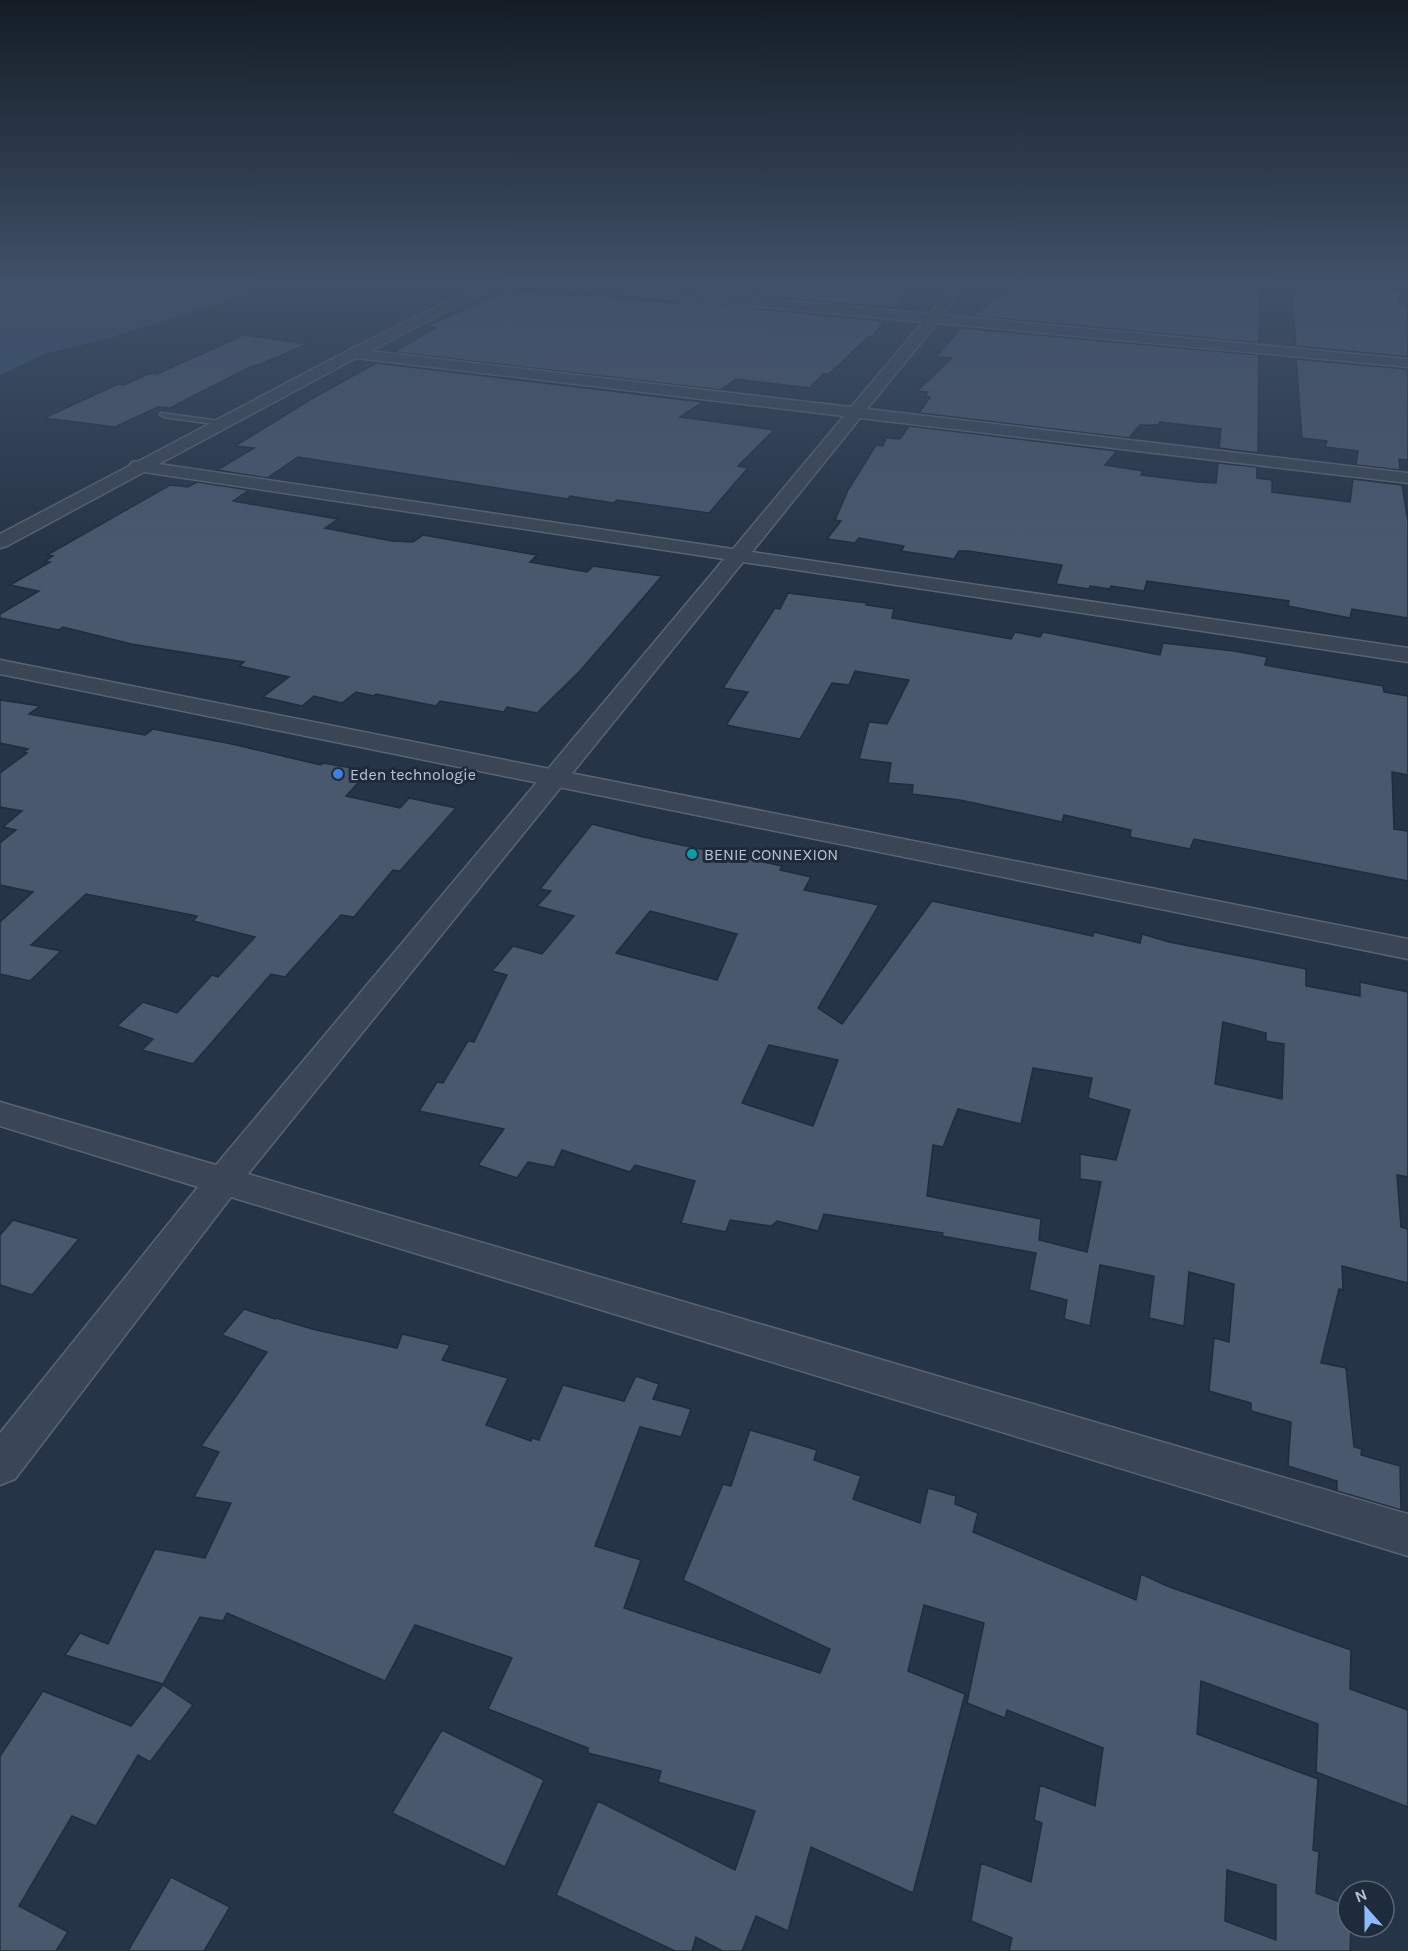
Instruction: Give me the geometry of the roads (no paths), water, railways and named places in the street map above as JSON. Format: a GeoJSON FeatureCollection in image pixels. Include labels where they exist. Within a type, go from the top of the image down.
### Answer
{"type":"FeatureCollection","features":[{"type":"Feature","properties":{"kind":"street"},"geometry":{"type":"LineString","coordinates":[[0,542],[138,466],[318,372]]}},
{"type":"Feature","properties":{"kind":"street"},"geometry":{"type":"LineString","coordinates":[[514,372],[1408,478]]}},
{"type":"Feature","properties":{"kind":"street"},"geometry":{"type":"LineString","coordinates":[[0,1465],[223,1181],[553,778],[890,372]]}},
{"type":"Feature","properties":{"kind":"street"},"geometry":{"type":"LineString","coordinates":[[138,466],[1408,655]]}},
{"type":"Feature","properties":{"kind":"street"},"geometry":{"type":"LineString","coordinates":[[0,667],[1408,949]]}},
{"type":"Feature","properties":{"kind":"street"},"geometry":{"type":"LineString","coordinates":[[0,1114],[1408,1535]]}},
{"type":"Feature","properties":{"kind":"lane"},"geometry":{"type":"LineString","coordinates":[[164,415],[220,423]]}},
{"type":"Feature","properties":{"kind":"place","name":"Eden technologie"},"geometry":{"type":"Point","coordinates":[338,774]}},
{"type":"Feature","properties":{"kind":"place","name":"BENIE CONNEXION"},"geometry":{"type":"Point","coordinates":[692,854]}}]}
